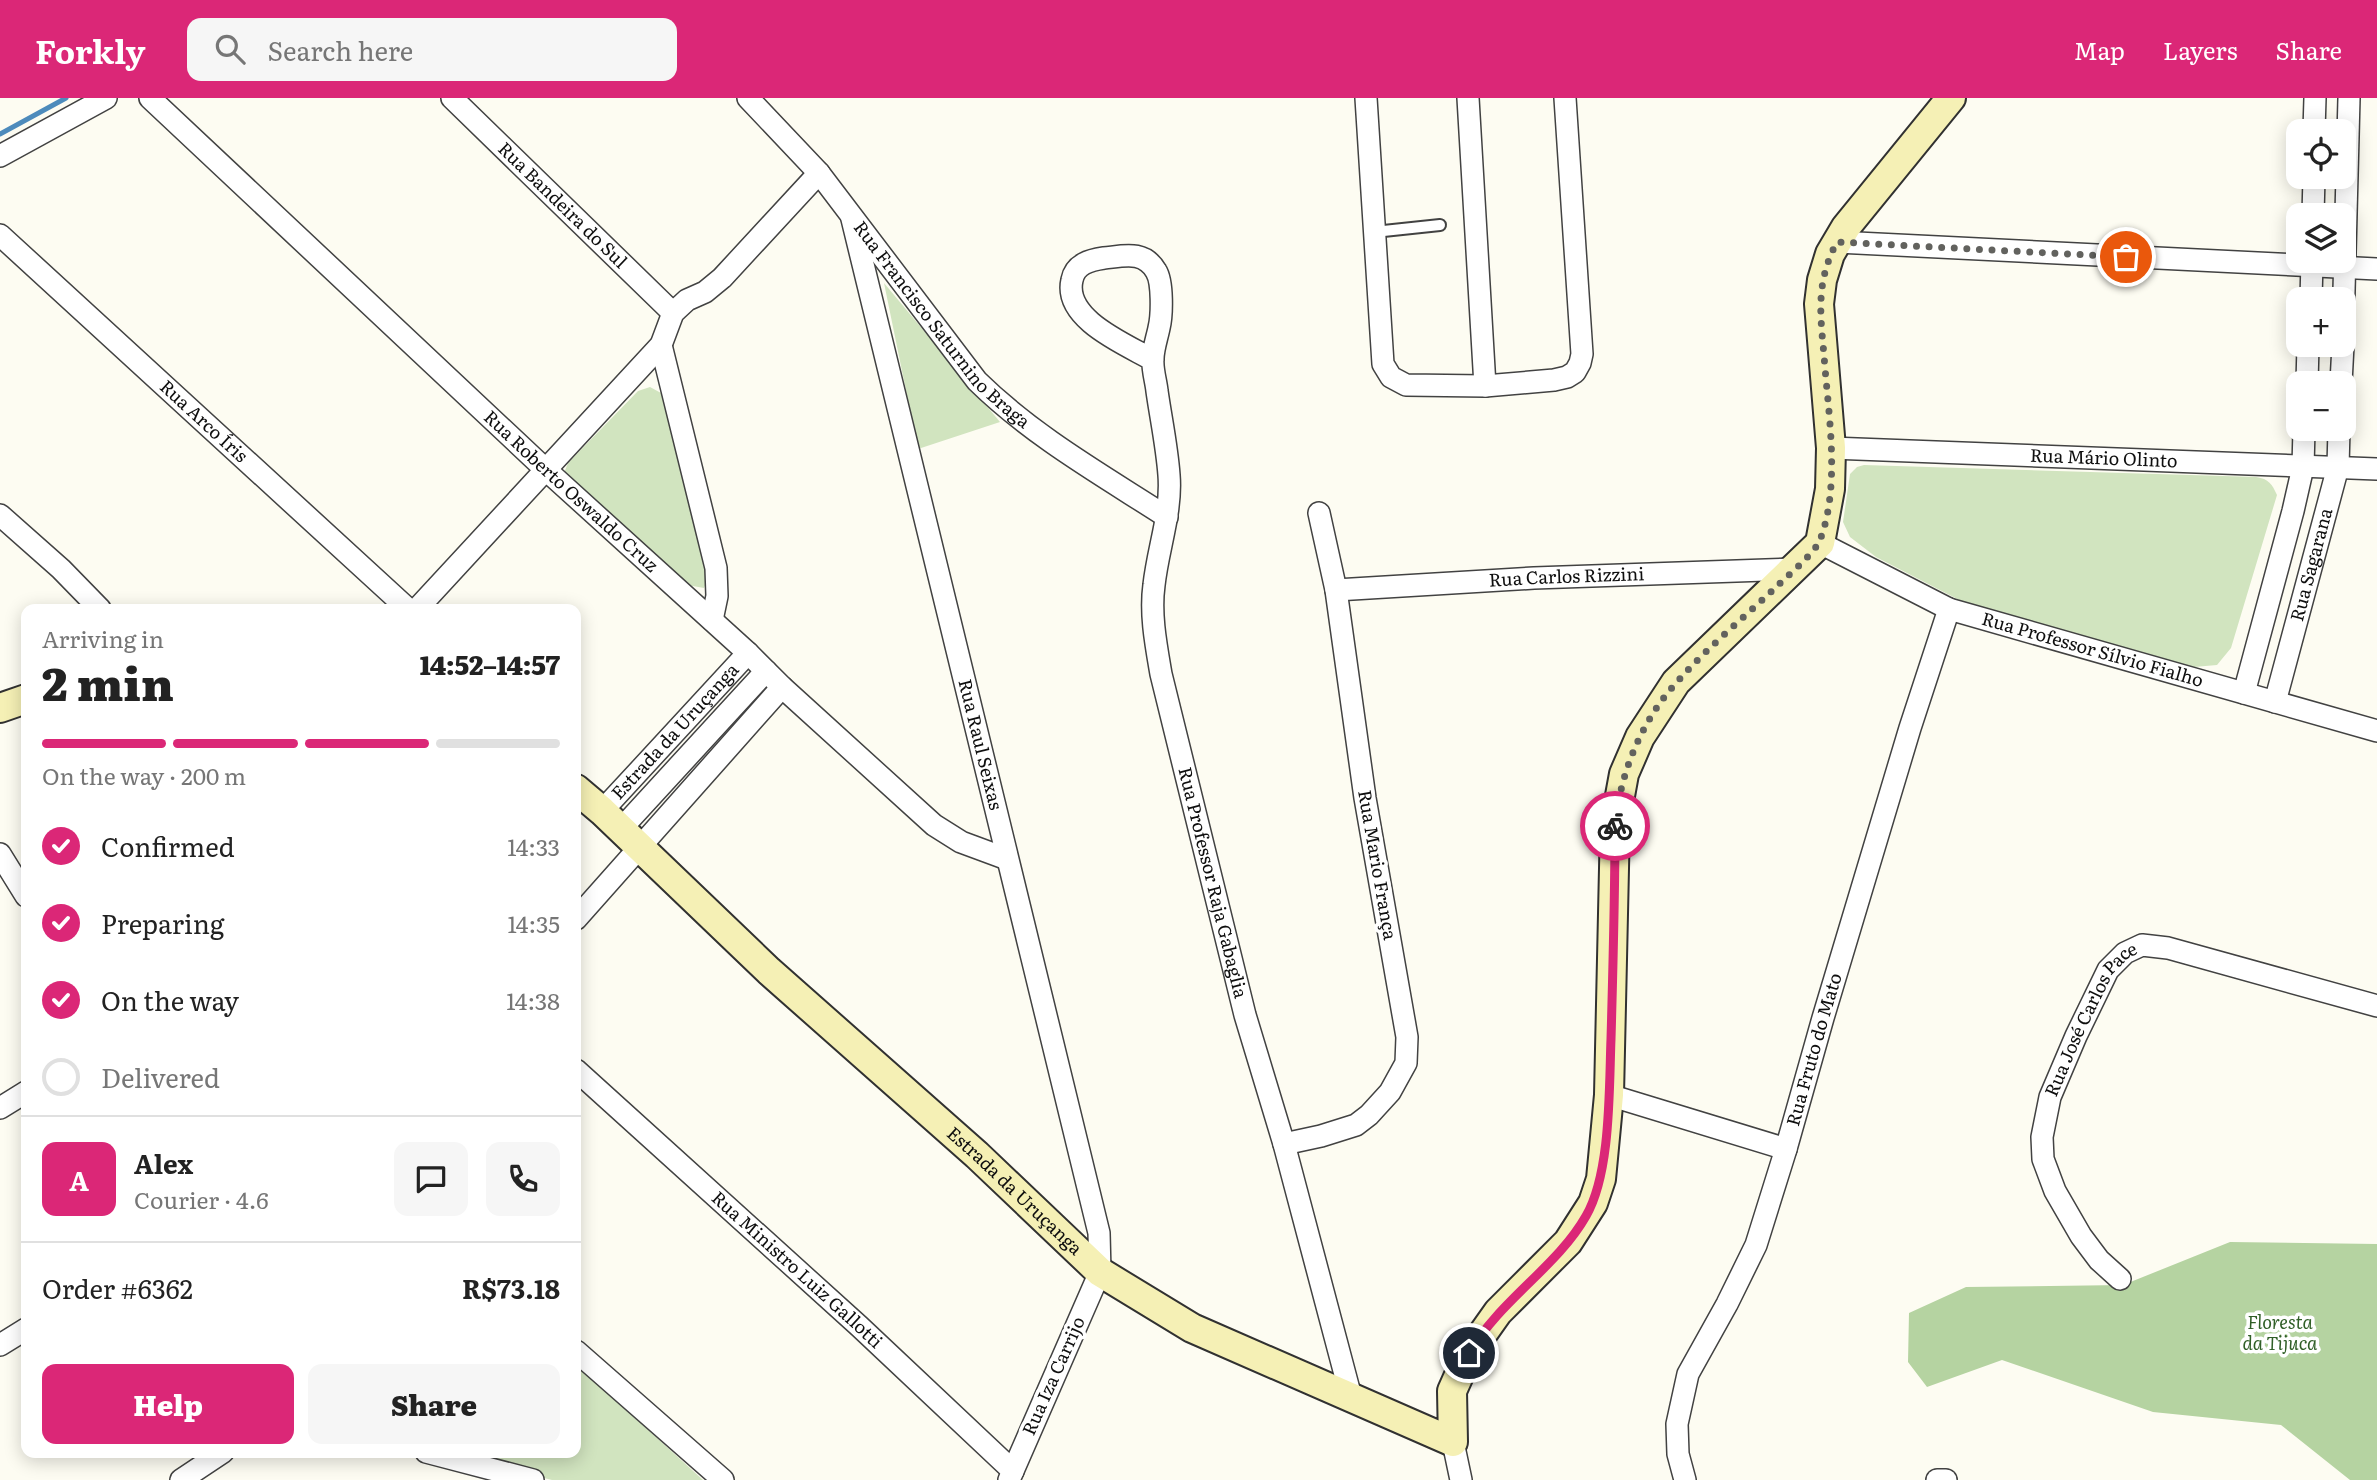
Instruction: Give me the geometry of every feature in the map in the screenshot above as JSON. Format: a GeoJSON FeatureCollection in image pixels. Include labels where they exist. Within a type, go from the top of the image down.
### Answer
{"type":"FeatureCollection","features":[{"type":"Feature","properties":{"kind":"street"},"geometry":{"type":"LineString","coordinates":[[0,156],[106,98]]}},
{"type":"Feature","properties":{"kind":"street","name":"Rua Roberto Oswaldo Cruz"},"geometry":{"type":"LineString","coordinates":[[150,98],[545,469],[934,825],[961,842],[1007,859]]}},
{"type":"Feature","properties":{"kind":"street","name":"Rua Bandeira do Sul"},"geometry":{"type":"LineString","coordinates":[[452,98],[673,313]]}},
{"type":"Feature","properties":{"kind":"street","name":"Rua Francisco Saturnino Braga"},"geometry":{"type":"LineString","coordinates":[[748,98],[819,173],[977,381],[1005,408],[1041,435],[1167,517]]}},
{"type":"Feature","properties":{"kind":"street"},"geometry":{"type":"LineString","coordinates":[[1366,98],[1383,364],[1391,377],[1406,384],[1485,386],[1567,377],[1575,372],[1580,363],[1575,236],[1565,98]]}},
{"type":"Feature","properties":{"kind":"street"},"geometry":{"type":"LineString","coordinates":[[1468,98],[1485,386]]}},
{"type":"Feature","properties":{"kind":"street"},"geometry":{"type":"LineString","coordinates":[[1461,1480],[1453,1442],[1452,1391],[1469,1353],[1498,1312],[1568,1242],[1593,1203],[1601,1180],[1609,1095],[1615,823],[1624,774],[1640,737],[1676,682],[1820,543],[1830,489],[1831,447],[1819,304],[1822,280],[1830,254],[1846,227],[1951,98]]}},
{"type":"Feature","properties":{"kind":"street"},"geometry":{"type":"LineString","coordinates":[[2314,119],[2315,98]]}},
{"type":"Feature","properties":{"kind":"street"},"geometry":{"type":"LineString","coordinates":[[2348,203],[2350,98]]}},
{"type":"Feature","properties":{"kind":"street"},"geometry":{"type":"LineString","coordinates":[[422,604],[661,345],[673,313],[687,300],[705,292],[722,278],[819,173]]}},
{"type":"Feature","properties":{"kind":"street","name":"Rua Raul Seixas"},"geometry":{"type":"LineString","coordinates":[[852,219],[1099,1233],[1100,1272]]}},
{"type":"Feature","properties":{"kind":"street","name":"Rua Arco Íris"},"geometry":{"type":"LineString","coordinates":[[0,235],[403,604]]}},
{"type":"Feature","properties":{"kind":"street"},"geometry":{"type":"LineString","coordinates":[[1837,242],[2286,262]]}},
{"type":"Feature","properties":{"kind":"street","name":"Rua Professor Raja Gabaglia"},"geometry":{"type":"LineString","coordinates":[[1153,360],[1104,331],[1077,310],[1071,285],[1073,274],[1082,264],[1092,260],[1136,255],[1156,270],[1160,282],[1160,325],[1153,360],[1169,476],[1167,517],[1154,586],[1154,630],[1161,674],[1245,1015],[1284,1144],[1351,1397]]}},
{"type":"Feature","properties":{"kind":"street"},"geometry":{"type":"LineString","coordinates":[[2356,268],[2377,269]]}},
{"type":"Feature","properties":{"kind":"street"},"geometry":{"type":"LineString","coordinates":[[661,345],[716,568],[717,596],[712,620]]}},
{"type":"Feature","properties":{"kind":"street","name":"Rua Sagarana"},"geometry":{"type":"LineString","coordinates":[[2244,693],[2293,510],[2302,467],[2303,441]]}},
{"type":"Feature","properties":{"kind":"street","name":"Rua Sagarana"},"geometry":{"type":"LineString","coordinates":[[2275,702],[2338,467],[2339,441]]}},
{"type":"Feature","properties":{"kind":"street","name":"Rua Mário Olinto"},"geometry":{"type":"LineString","coordinates":[[1831,447],[2377,469]]}},
{"type":"Feature","properties":{"kind":"street","name":"Rua Mario França"},"geometry":{"type":"LineString","coordinates":[[1284,1144],[1356,1125],[1390,1092],[1406,1063],[1407,1037],[1365,798],[1336,590],[1319,513]]}},
{"type":"Feature","properties":{"kind":"street"},"geometry":{"type":"LineString","coordinates":[[0,514],[95,604]]}},
{"type":"Feature","properties":{"kind":"street","name":"Rua Professor Sílvio Fialho"},"geometry":{"type":"LineString","coordinates":[[1820,543],[1949,609],[2377,731]]}},
{"type":"Feature","properties":{"kind":"street","name":"Rua Carlos Rizzini"},"geometry":{"type":"LineString","coordinates":[[1336,590],[1534,578],[1795,569]]}},
{"type":"Feature","properties":{"kind":"street","name":"Rua Fruto do Mato"},"geometry":{"type":"LineString","coordinates":[[1685,1480],[1678,1454],[1677,1424],[1688,1374],[1756,1245],[1894,780],[1949,609]]}},
{"type":"Feature","properties":{"kind":"street","name":"Estrada da Uruçanga"},"geometry":{"type":"LineString","coordinates":[[621,829],[748,653]]}},
{"type":"Feature","properties":{"kind":"street","name":"Estrada da Uruçanga"},"geometry":{"type":"LineString","coordinates":[[621,829],[766,671]]}},
{"type":"Feature","properties":{"kind":"street"},"geometry":{"type":"LineString","coordinates":[[581,909],[621,829],[782,687]]}},
{"type":"Feature","properties":{"kind":"street"},"geometry":{"type":"LineString","coordinates":[[0,708],[21,701]]}},
{"type":"Feature","properties":{"kind":"street","name":"Estrada da Uruçanga"},"geometry":{"type":"LineString","coordinates":[[581,793],[769,971],[977,1156],[1100,1272],[1192,1328],[1453,1442]]}},
{"type":"Feature","properties":{"kind":"street"},"geometry":{"type":"LineString","coordinates":[[2,862],[21,889]]}},
{"type":"Feature","properties":{"kind":"street","name":"Rua José Carlos Pace"},"geometry":{"type":"LineString","coordinates":[[2120,1279],[2099,1260],[2081,1236],[2055,1191],[2043,1159],[2042,1137],[2050,1097],[2108,970],[2125,953],[2142,944],[2168,947],[2377,1006]]}},
{"type":"Feature","properties":{"kind":"street","name":"Rua Ministro Luiz Gallotti"},"geometry":{"type":"LineString","coordinates":[[581,1075],[868,1335],[1011,1476]]}},
{"type":"Feature","properties":{"kind":"street"},"geometry":{"type":"LineString","coordinates":[[0,1108],[21,1095]]}},
{"type":"Feature","properties":{"kind":"street"},"geometry":{"type":"LineString","coordinates":[[1609,1095],[1786,1149]]}},
{"type":"Feature","properties":{"kind":"street","name":"Rua Iza Carrijo"},"geometry":{"type":"LineString","coordinates":[[1011,1476],[1100,1272]]}},
{"type":"Feature","properties":{"kind":"street"},"geometry":{"type":"LineString","coordinates":[[0,1345],[21,1332]]}},
{"type":"Feature","properties":{"kind":"street"},"geometry":{"type":"LineString","coordinates":[[581,1355],[723,1480]]}},
{"type":"Feature","properties":{"kind":"street"},"geometry":{"type":"LineString","coordinates":[[181,1480],[214,1458]]}},
{"type":"Feature","properties":{"kind":"street"},"geometry":{"type":"LineString","coordinates":[[449,1458],[533,1480]]}},
{"type":"Feature","properties":{"kind":"street"},"geometry":{"type":"LineString","coordinates":[[1937,1480],[1946,1480]]}},
{"type":"Feature","properties":{"kind":"lane"},"geometry":{"type":"LineString","coordinates":[[1374,232],[1440,225]]}},
{"type":"Feature","properties":{"kind":"green space"},"geometry":{"type":"Polygon","coordinates":[[[884,283],[1000,422],[918,449],[884,283]]]}},
{"type":"Feature","properties":{"kind":"green space"},"geometry":{"type":"Polygon","coordinates":[[[650,387],[661,393],[711,571],[704,588],[687,585],[564,473],[568,463],[638,391],[650,387]]]}},
{"type":"Feature","properties":{"kind":"green space"},"geometry":{"type":"Polygon","coordinates":[[[1864,465],[2256,477],[2270,483],[2277,495],[2231,648],[2217,665],[2194,667],[1965,603],[1876,557],[1850,537],[1843,522],[1850,474],[1857,467],[1864,465]]]}},
{"type":"Feature","properties":{"kind":"green space","name":"Floresta da Tijuca"},"geometry":{"type":"Polygon","coordinates":[[[2230,1242],[2377,1244],[2377,1480],[2350,1480],[2281,1425],[2153,1412],[2002,1360],[1927,1387],[1908,1362],[1909,1313],[1966,1287],[2123,1285],[2230,1242]]]}},
{"type":"Feature","properties":{"kind":"green space"},"geometry":{"type":"Polygon","coordinates":[[[581,1369],[703,1480],[552,1480],[464,1458],[581,1458],[581,1369]]]}},
{"type":"Feature","properties":{"kind":"waterway"},"geometry":{"type":"LineString","coordinates":[[0,134],[66,98]]}},
{"type":"Feature","properties":{"kind":"way so far"},"geometry":{"type":"LineString","coordinates":[[1615,826],[1624,774],[1640,737],[1676,682],[1820,543],[1830,489],[1831,447],[1819,304],[1822,280],[1830,254],[1837,242],[2126,257]]}},
{"type":"Feature","properties":{"kind":"route"},"geometry":{"type":"LineString","coordinates":[[1469,1353],[1498,1312],[1568,1242],[1585,1219],[1601,1180],[1609,1095],[1615,928],[1615,826]]}}]}
